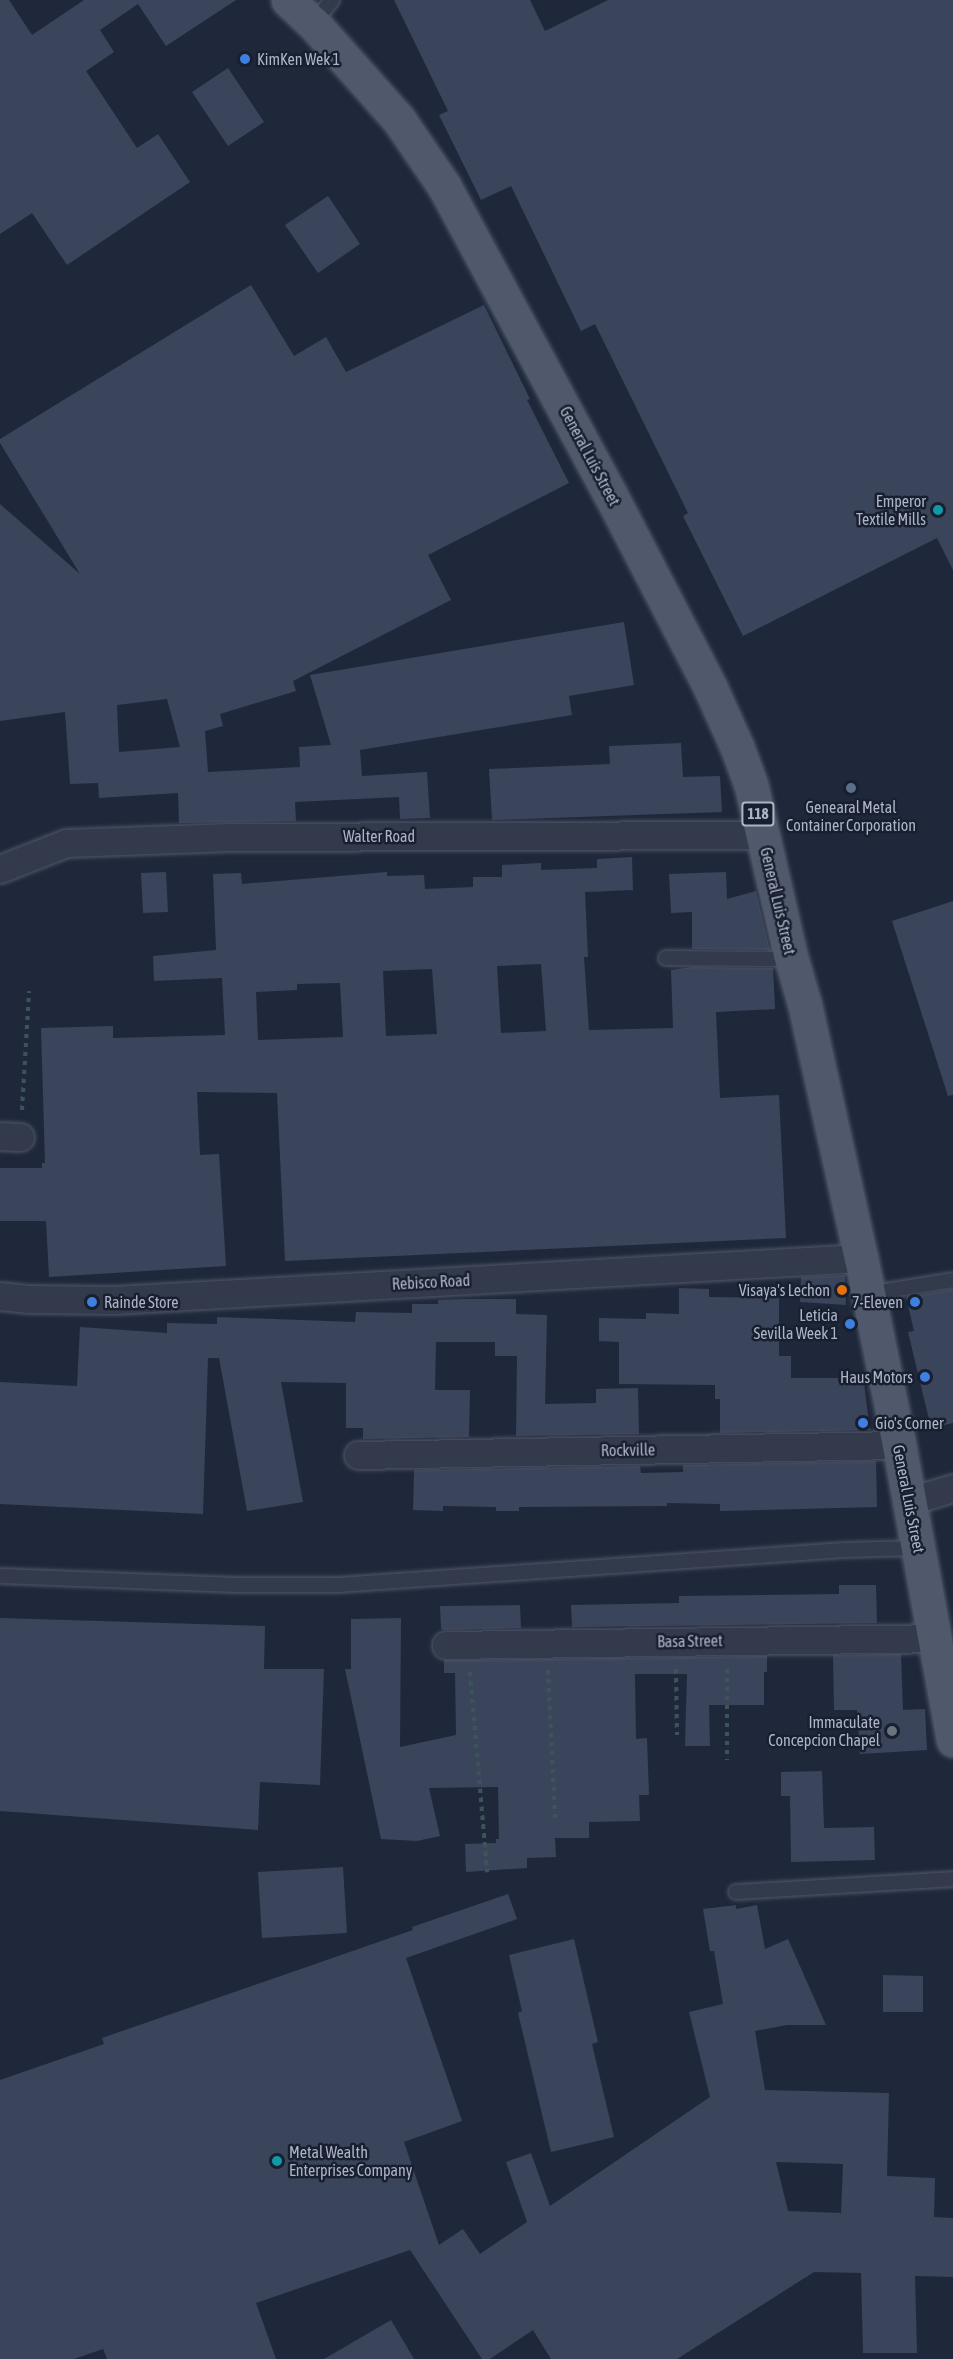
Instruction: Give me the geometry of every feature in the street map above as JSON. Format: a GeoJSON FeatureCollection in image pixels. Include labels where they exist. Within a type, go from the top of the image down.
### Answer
{"type":"FeatureCollection","features":[{"type":"Feature","properties":{"kind":"main road","name":"General Luis Street"},"geometry":{"type":"LineString","coordinates":[[288,0],[322,12],[438,177],[469,230],[710,687],[751,785],[790,954],[805,1006],[861,1258],[899,1445],[933,1638],[948,1674],[953,1740]]}},
{"type":"Feature","properties":{"kind":"street","name":"Walter Road"},"geometry":{"type":"LineString","coordinates":[[0,868],[66,843],[231,837],[762,835]]}},
{"type":"Feature","properties":{"kind":"street","name":"Rebisco Road"},"geometry":{"type":"LineString","coordinates":[[0,1296],[27,1299],[114,1300],[861,1258]]}},
{"type":"Feature","properties":{"kind":"street","name":"Rockville"},"geometry":{"type":"LineString","coordinates":[[357,1455],[899,1445]]}},
{"type":"Feature","properties":{"kind":"street"},"geometry":{"type":"LineString","coordinates":[[909,1501],[953,1488]]}},
{"type":"Feature","properties":{"kind":"street","name":"Basa Street"},"geometry":{"type":"LineString","coordinates":[[457,1645],[933,1638]]}},
{"type":"Feature","properties":{"kind":"lane"},"geometry":{"type":"LineString","coordinates":[[666,958],[772,959],[790,954]]}},
{"type":"Feature","properties":{"kind":"lane"},"geometry":{"type":"LineString","coordinates":[[867,1294],[953,1280]]}},
{"type":"Feature","properties":{"kind":"lane"},"geometry":{"type":"LineString","coordinates":[[0,1576],[237,1585],[338,1585],[845,1550],[918,1548]]}},
{"type":"Feature","properties":{"kind":"lane"},"geometry":{"type":"LineString","coordinates":[[736,1892],[953,1879]]}},
{"type":"Feature","properties":{"kind":"path"},"geometry":{"type":"LineString","coordinates":[[10,1137],[29,991]]}},
{"type":"Feature","properties":{"kind":"path"},"geometry":{"type":"LineString","coordinates":[[676,1641],[677,1734]]}},
{"type":"Feature","properties":{"kind":"path"},"geometry":{"type":"LineString","coordinates":[[726,1641],[727,1760]]}},
{"type":"Feature","properties":{"kind":"path"},"geometry":{"type":"LineString","coordinates":[[547,1644],[555,1819]]}},
{"type":"Feature","properties":{"kind":"path"},"geometry":{"type":"LineString","coordinates":[[457,1645],[487,1872]]}},
{"type":"Feature","properties":{"kind":"building"},"geometry":{"type":"Polygon","coordinates":[[[0,0],[9,0],[32,35],[84,0],[236,0],[166,46],[138,4],[100,30],[114,52],[86,71],[137,148],[158,134],[190,182],[67,265],[32,213],[0,234],[0,0]]]}},
{"type":"Feature","properties":{"kind":"building"},"geometry":{"type":"Polygon","coordinates":[[[394,0],[530,0],[545,31],[608,0],[953,0],[953,570],[937,538],[743,636],[683,516],[688,513],[595,324],[581,331],[511,186],[481,200],[439,115],[448,111],[394,0]]]}},
{"type":"Feature","properties":{"kind":"building"},"geometry":{"type":"Polygon","coordinates":[[[228,68],[264,122],[228,146],[192,92],[228,68]]]}},
{"type":"Feature","properties":{"kind":"building"},"geometry":{"type":"Polygon","coordinates":[[[328,196],[360,244],[318,273],[285,225],[328,196]]]}},
{"type":"Feature","properties":{"kind":"building"},"geometry":{"type":"Polygon","coordinates":[[[251,285],[294,356],[326,337],[346,372],[484,305],[530,399],[527,400],[569,483],[428,555],[451,600],[293,681],[296,691],[220,714],[223,726],[205,731],[208,772],[300,767],[299,747],[331,745],[310,675],[624,622],[634,685],[569,696],[572,715],[360,750],[362,776],[427,772],[430,818],[400,819],[399,797],[295,802],[296,821],[179,823],[178,793],[99,798],[98,783],[70,784],[65,712],[0,721],[0,504],[80,574],[0,443],[0,439],[251,285]],[[167,699],[117,705],[119,752],[180,747],[167,699]]]}},
{"type":"Feature","properties":{"kind":"building"},"geometry":{"type":"Polygon","coordinates":[[[681,743],[683,777],[720,776],[722,812],[492,820],[489,769],[610,764],[609,746],[681,743]]]}},
{"type":"Feature","properties":{"kind":"building"},"geometry":{"type":"Polygon","coordinates":[[[632,857],[633,890],[585,892],[588,957],[584,957],[589,1030],[673,1028],[671,970],[692,967],[773,968],[775,1009],[716,1012],[720,1098],[779,1095],[786,1238],[285,1261],[277,1093],[197,1092],[200,1155],[219,1154],[226,1266],[49,1277],[46,1221],[0,1221],[0,1168],[42,1168],[42,1163],[45,1163],[41,1028],[113,1026],[113,1038],[225,1035],[222,978],[154,981],[153,956],[216,950],[213,874],[241,873],[242,884],[387,872],[387,876],[424,875],[425,889],[473,887],[473,877],[502,877],[502,865],[541,863],[541,870],[597,868],[597,859],[632,857]],[[541,964],[497,966],[501,1033],[546,1031],[541,964]],[[432,969],[383,971],[386,1036],[437,1034],[432,969]],[[340,983],[297,984],[297,990],[256,992],[258,1040],[343,1037],[340,983]]]}},
{"type":"Feature","properties":{"kind":"building"},"geometry":{"type":"Polygon","coordinates":[[[166,872],[168,912],[143,913],[141,873],[166,872]]]}},
{"type":"Feature","properties":{"kind":"building"},"geometry":{"type":"Polygon","coordinates":[[[726,872],[727,899],[756,891],[770,950],[692,949],[692,912],[671,913],[669,874],[726,872]]]}},
{"type":"Feature","properties":{"kind":"building"},"geometry":{"type":"Polygon","coordinates":[[[953,901],[953,1095],[948,1096],[892,921],[953,901]]]}},
{"type":"Feature","properties":{"kind":"building"},"geometry":{"type":"Polygon","coordinates":[[[845,1275],[846,1305],[800,1302],[801,1277],[845,1275]]]}},
{"type":"Feature","properties":{"kind":"building"},"geometry":{"type":"Polygon","coordinates":[[[679,1288],[709,1289],[709,1297],[779,1298],[779,1356],[791,1356],[791,1378],[838,1378],[838,1382],[864,1383],[870,1430],[720,1433],[720,1399],[715,1399],[715,1385],[619,1384],[619,1342],[599,1341],[599,1318],[646,1319],[646,1313],[679,1314],[679,1288]]]}},
{"type":"Feature","properties":{"kind":"building"},"geometry":{"type":"Polygon","coordinates":[[[953,1289],[953,1423],[931,1428],[908,1332],[914,1331],[906,1297],[953,1289]]]}},
{"type":"Feature","properties":{"kind":"building"},"geometry":{"type":"Polygon","coordinates":[[[516,1299],[516,1314],[547,1315],[545,1404],[596,1403],[596,1389],[638,1388],[639,1434],[516,1436],[517,1356],[495,1356],[495,1342],[436,1342],[435,1390],[470,1390],[469,1437],[363,1439],[363,1428],[346,1428],[346,1383],[281,1382],[303,1502],[247,1511],[219,1358],[208,1358],[203,1514],[0,1504],[0,1382],[77,1386],[80,1327],[167,1333],[167,1323],[217,1324],[217,1317],[355,1322],[356,1312],[412,1313],[412,1304],[438,1304],[438,1300],[516,1299]]]}},
{"type":"Feature","properties":{"kind":"building"},"geometry":{"type":"Polygon","coordinates":[[[876,1461],[877,1507],[720,1511],[720,1504],[667,1503],[667,1506],[519,1507],[519,1511],[496,1511],[496,1507],[443,1506],[443,1511],[413,1510],[414,1470],[640,1466],[641,1473],[683,1472],[683,1465],[876,1461]]]}},
{"type":"Feature","properties":{"kind":"building"},"geometry":{"type":"Polygon","coordinates":[[[839,1585],[876,1585],[877,1623],[572,1627],[571,1605],[679,1603],[679,1596],[839,1594],[839,1585]]]}},
{"type":"Feature","properties":{"kind":"building"},"geometry":{"type":"Polygon","coordinates":[[[520,1605],[521,1628],[443,1630],[441,1628],[440,1606],[520,1605]]]}},
{"type":"Feature","properties":{"kind":"building"},"geometry":{"type":"Polygon","coordinates":[[[0,1618],[265,1626],[264,1669],[324,1669],[320,1785],[260,1782],[258,1830],[0,1811],[0,1618]]]}},
{"type":"Feature","properties":{"kind":"building"},"geometry":{"type":"Polygon","coordinates":[[[401,1618],[400,1747],[456,1735],[455,1673],[444,1673],[444,1660],[767,1656],[767,1672],[764,1672],[764,1705],[709,1705],[710,1746],[685,1746],[687,1674],[635,1674],[636,1739],[647,1738],[649,1795],[639,1795],[640,1821],[589,1822],[589,1838],[555,1838],[556,1857],[527,1858],[527,1868],[466,1872],[465,1844],[496,1843],[496,1839],[499,1839],[498,1787],[429,1788],[440,1836],[417,1841],[381,1839],[345,1669],[351,1669],[351,1619],[401,1618]]]}},
{"type":"Feature","properties":{"kind":"building"},"geometry":{"type":"Polygon","coordinates":[[[901,1654],[903,1710],[925,1709],[927,1750],[860,1754],[857,1710],[834,1710],[833,1655],[901,1654]]]}},
{"type":"Feature","properties":{"kind":"building"},"geometry":{"type":"Polygon","coordinates":[[[822,1771],[824,1828],[874,1827],[875,1860],[791,1862],[790,1796],[781,1796],[781,1772],[822,1771]]]}},
{"type":"Feature","properties":{"kind":"building"},"geometry":{"type":"Polygon","coordinates":[[[343,1867],[347,1933],[262,1938],[258,1872],[343,1867]]]}},
{"type":"Feature","properties":{"kind":"building"},"geometry":{"type":"Polygon","coordinates":[[[508,1894],[517,1919],[406,1958],[462,2121],[404,2142],[439,2245],[463,2229],[480,2254],[527,2222],[506,2162],[531,2153],[550,2206],[710,2097],[689,2012],[723,2004],[714,1951],[710,1951],[703,1909],[736,1905],[736,1909],[757,1905],[765,1949],[788,1939],[826,2025],[787,2025],[755,2031],[765,2090],[889,2093],[887,2176],[935,2178],[934,2217],[953,2218],[953,2277],[915,2276],[917,2353],[863,2353],[861,2273],[814,2272],[677,2359],[551,2359],[533,2330],[490,2359],[482,2359],[410,2250],[256,2303],[276,2359],[107,2359],[103,2349],[74,2359],[0,2359],[0,2080],[104,2044],[102,2038],[413,1930],[412,1927],[508,1894]],[[776,2162],[788,2211],[841,2213],[843,2164],[776,2162]]]}},
{"type":"Feature","properties":{"kind":"building"},"geometry":{"type":"Polygon","coordinates":[[[574,1939],[598,2042],[592,2044],[614,2137],[551,2152],[518,2013],[522,2011],[509,1955],[574,1939]]]}},
{"type":"Feature","properties":{"kind":"building"},"geometry":{"type":"Polygon","coordinates":[[[883,1975],[923,1976],[923,2012],[883,2012],[883,1975]]]}},
{"type":"Feature","properties":{"kind":"building"},"geometry":{"type":"Polygon","coordinates":[[[391,2320],[414,2359],[324,2359],[391,2320]]]}},
{"type":"Feature","properties":{"kind":"place","name":"KimKen Wek 1"},"geometry":{"type":"Point","coordinates":[245,59]}},
{"type":"Feature","properties":{"kind":"place","name":"Emperor Textile Mills"},"geometry":{"type":"Point","coordinates":[938,510]}},
{"type":"Feature","properties":{"kind":"place","name":"Genearal Metal Container Corporation"},"geometry":{"type":"Point","coordinates":[851,788]}},
{"type":"Feature","properties":{"kind":"place","name":"Visaya's Lechon"},"geometry":{"type":"Point","coordinates":[842,1290]}},
{"type":"Feature","properties":{"kind":"place","name":"Rainde Store"},"geometry":{"type":"Point","coordinates":[92,1302]}},
{"type":"Feature","properties":{"kind":"place","name":"7-Eleven"},"geometry":{"type":"Point","coordinates":[915,1302]}},
{"type":"Feature","properties":{"kind":"place","name":"Leticia Sevilla Week 1"},"geometry":{"type":"Point","coordinates":[850,1324]}},
{"type":"Feature","properties":{"kind":"place","name":"Haus Motors"},"geometry":{"type":"Point","coordinates":[925,1377]}},
{"type":"Feature","properties":{"kind":"place","name":"Gio's Corner"},"geometry":{"type":"Point","coordinates":[863,1423]}},
{"type":"Feature","properties":{"kind":"place","name":"Immaculate Concepcion Chapel"},"geometry":{"type":"Point","coordinates":[892,1731]}},
{"type":"Feature","properties":{"kind":"place","name":"Metal Wealth Enterprises Company"},"geometry":{"type":"Point","coordinates":[277,2161]}}]}
